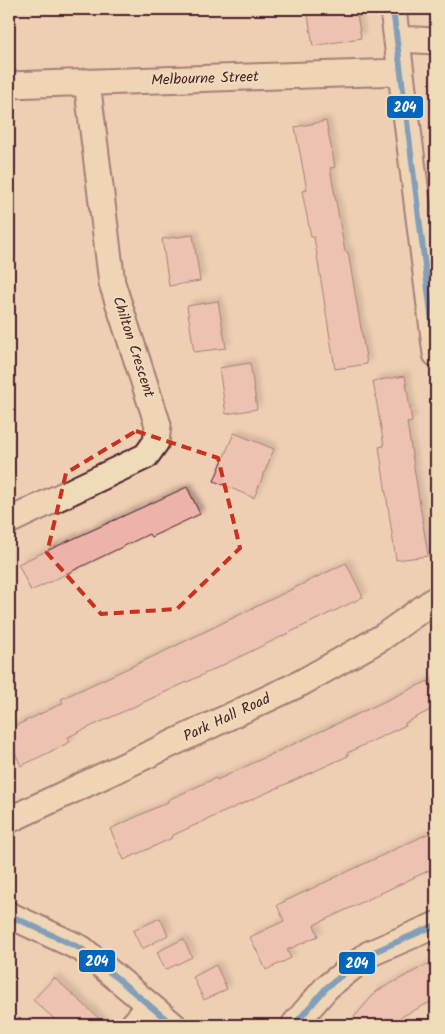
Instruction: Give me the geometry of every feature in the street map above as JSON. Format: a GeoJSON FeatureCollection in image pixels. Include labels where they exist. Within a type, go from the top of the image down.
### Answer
{"type":"FeatureCollection","features":[{"type":"Feature","properties":{"kind":"street"},"geometry":{"type":"LineString","coordinates":[[393,9],[436,354]]}},
{"type":"Feature","properties":{"kind":"street"},"geometry":{"type":"LineString","coordinates":[[397,40],[436,41]]}},
{"type":"Feature","properties":{"kind":"street","name":"Melbourne Street"},"geometry":{"type":"LineString","coordinates":[[9,85],[401,72]]}},
{"type":"Feature","properties":{"kind":"street","name":"Chilton Crescent"},"geometry":{"type":"LineString","coordinates":[[9,521],[146,456],[156,442],[158,424],[112,283],[87,82]]}},
{"type":"Feature","properties":{"kind":"street","name":"Park Hall Road"},"geometry":{"type":"LineString","coordinates":[[9,820],[301,683],[381,638],[436,599]]}},
{"type":"Feature","properties":{"kind":"street"},"geometry":{"type":"LineString","coordinates":[[9,915],[82,949],[173,1025]]}},
{"type":"Feature","properties":{"kind":"street"},"geometry":{"type":"LineString","coordinates":[[294,1025],[327,987],[368,954],[436,925]]}},
{"type":"Feature","properties":{"kind":"street"},"geometry":{"type":"LineString","coordinates":[[134,1025],[150,1006]]}},
{"type":"Feature","properties":{"kind":"highlighted area"},"geometry":{"type":"Polygon","coordinates":[[[136,431],[218,458],[240,548],[177,609],[101,614],[47,553],[66,473],[136,431]]]}},
{"type":"Feature","properties":{"kind":"building"},"geometry":{"type":"Polygon","coordinates":[[[307,9],[356,9],[361,38],[313,46],[307,9]]]}},
{"type":"Feature","properties":{"kind":"building"},"geometry":{"type":"Polygon","coordinates":[[[326,121],[335,167],[330,168],[345,252],[348,252],[367,364],[335,369],[314,237],[311,237],[302,191],[307,190],[295,127],[326,121]]]}},
{"type":"Feature","properties":{"kind":"building"},"geometry":{"type":"Polygon","coordinates":[[[193,235],[200,281],[169,286],[162,239],[193,235]]]}},
{"type":"Feature","properties":{"kind":"building"},"geometry":{"type":"Polygon","coordinates":[[[218,301],[226,348],[194,352],[187,306],[218,301]]]}},
{"type":"Feature","properties":{"kind":"building"},"geometry":{"type":"Polygon","coordinates":[[[250,363],[257,409],[226,414],[219,368],[250,363]]]}},
{"type":"Feature","properties":{"kind":"building"},"geometry":{"type":"Polygon","coordinates":[[[405,376],[412,422],[407,423],[428,556],[396,560],[379,447],[384,446],[373,381],[405,376]]]}},
{"type":"Feature","properties":{"kind":"building"},"geometry":{"type":"Polygon","coordinates":[[[234,433],[274,449],[254,498],[214,481],[234,433]]]}},
{"type":"Feature","properties":{"kind":"building"},"geometry":{"type":"Polygon","coordinates":[[[187,487],[200,514],[151,537],[149,534],[31,591],[18,564],[187,487]]]}},
{"type":"Feature","properties":{"kind":"building"},"geometry":{"type":"Polygon","coordinates":[[[346,563],[363,597],[198,677],[68,737],[70,742],[21,766],[9,740],[9,729],[63,703],[61,699],[163,652],[346,563]]]}},
{"type":"Feature","properties":{"kind":"building"},"geometry":{"type":"Polygon","coordinates":[[[428,681],[436,698],[436,707],[405,723],[406,725],[347,753],[348,756],[171,836],[172,838],[124,860],[110,829],[168,802],[168,800],[216,778],[217,780],[428,681]]]}},
{"type":"Feature","properties":{"kind":"building"},"geometry":{"type":"Polygon","coordinates":[[[436,830],[436,867],[314,925],[318,936],[287,950],[291,958],[266,970],[250,937],[284,921],[277,905],[436,830]]]}},
{"type":"Feature","properties":{"kind":"building"},"geometry":{"type":"Polygon","coordinates":[[[160,918],[168,935],[142,949],[133,931],[160,918]]]}},
{"type":"Feature","properties":{"kind":"building"},"geometry":{"type":"Polygon","coordinates":[[[183,939],[192,957],[165,970],[157,952],[183,939]]]}},
{"type":"Feature","properties":{"kind":"building"},"geometry":{"type":"Polygon","coordinates":[[[428,964],[436,980],[436,999],[385,1025],[347,1025],[377,991],[428,964]]]}},
{"type":"Feature","properties":{"kind":"building"},"geometry":{"type":"Polygon","coordinates":[[[216,965],[227,989],[204,1000],[193,977],[216,965]]]}},
{"type":"Feature","properties":{"kind":"building"},"geometry":{"type":"Polygon","coordinates":[[[54,978],[106,1025],[61,1025],[33,1000],[54,978]]]}},
{"type":"Feature","properties":{"kind":"transit line","name":"204"},"geometry":{"type":"LineString","coordinates":[[393,9],[436,354]]}},
{"type":"Feature","properties":{"kind":"transit line","name":"204"},"geometry":{"type":"LineString","coordinates":[[9,915],[82,949],[173,1025]]}},
{"type":"Feature","properties":{"kind":"transit line","name":"204"},"geometry":{"type":"LineString","coordinates":[[294,1025],[327,987],[369,954],[436,925]]}}]}
